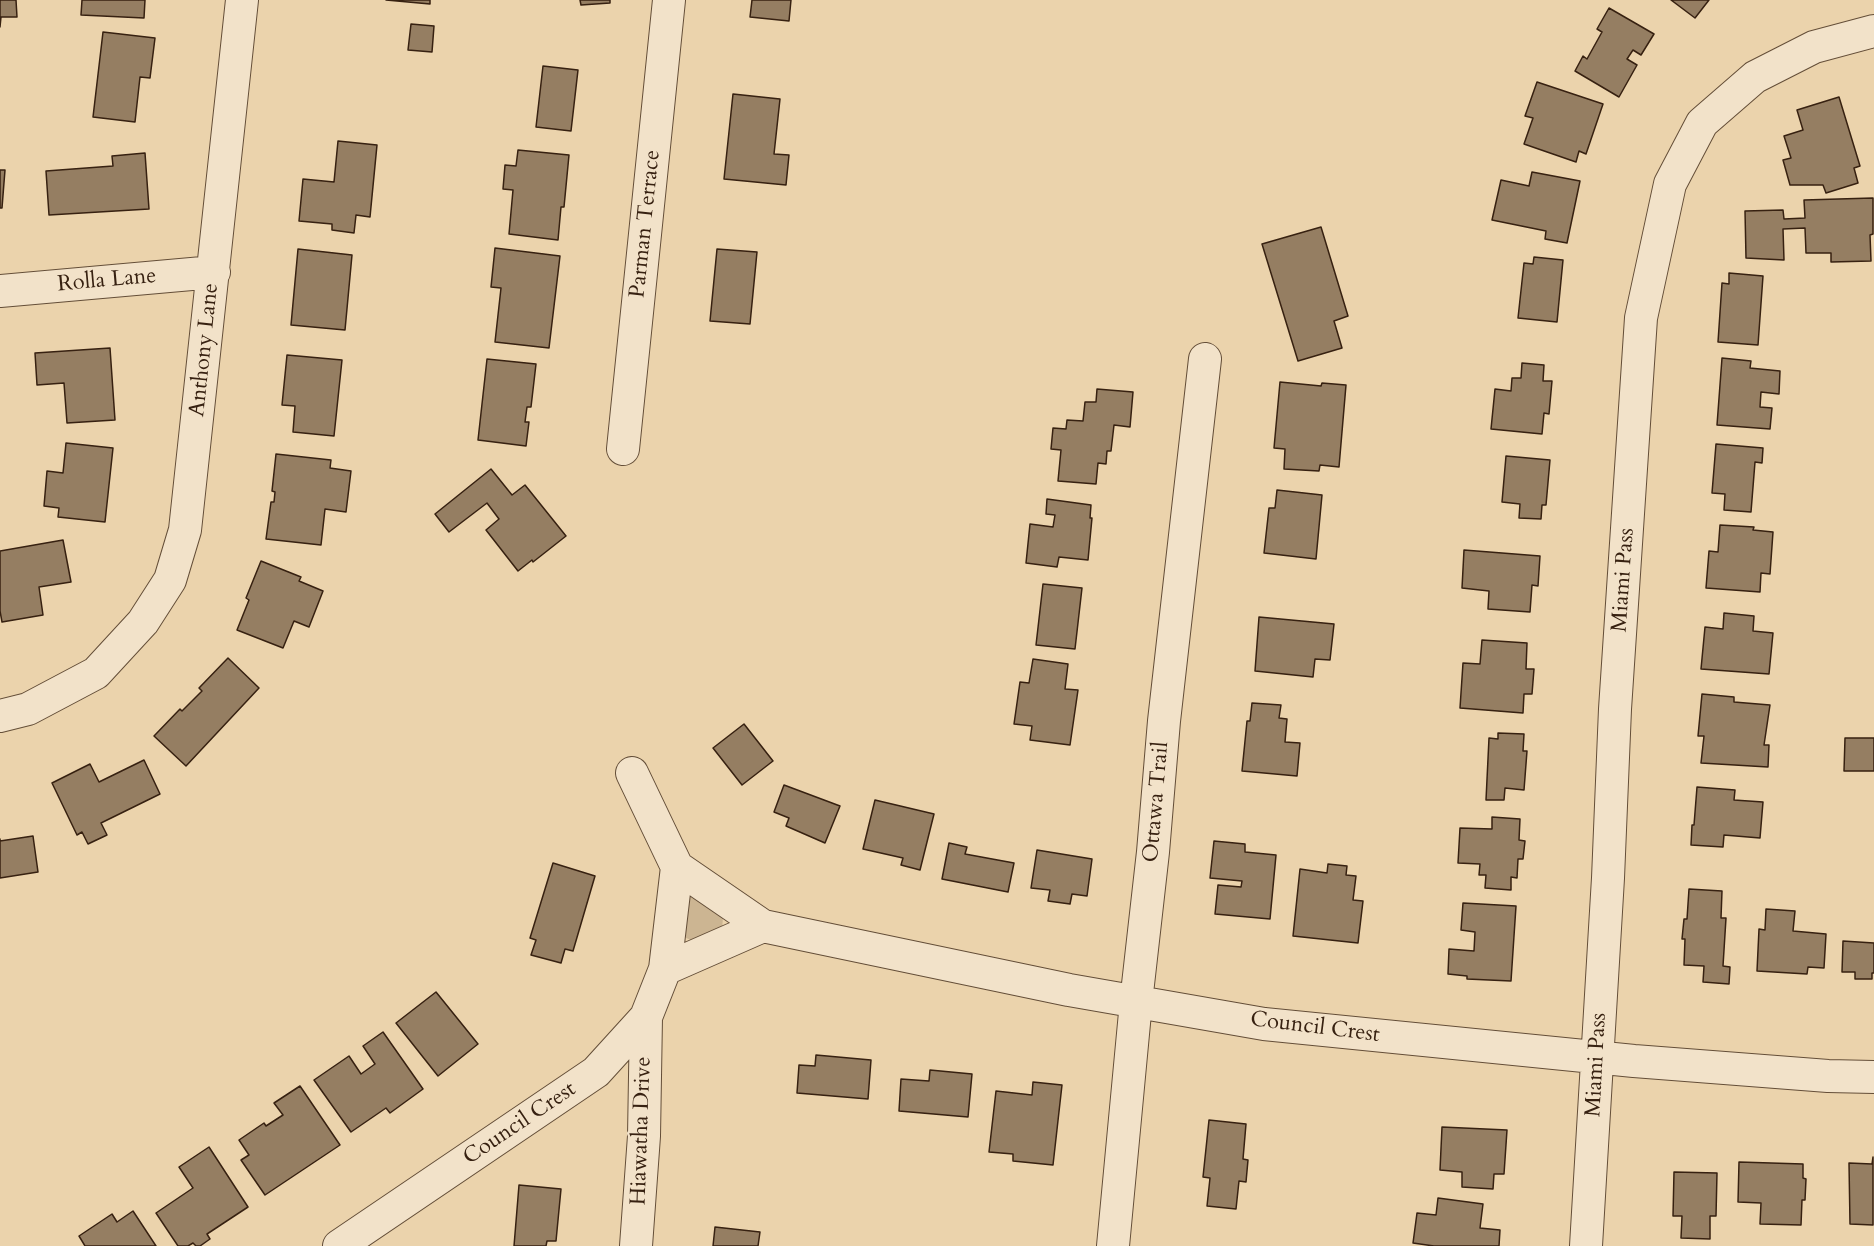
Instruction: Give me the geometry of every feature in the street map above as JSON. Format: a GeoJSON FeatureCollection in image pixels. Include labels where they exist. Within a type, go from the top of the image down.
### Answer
{"type":"FeatureCollection","features":[{"type":"Feature","properties":{"kind":"street","name":"Anthony Lane"},"geometry":{"type":"LineString","coordinates":[[0,716],[28,709],[96,672],[143,622],[170,580],[186,530],[242,0]]}},
{"type":"Feature","properties":{"kind":"street","name":"Parman Terrace"},"geometry":{"type":"LineString","coordinates":[[623,449],[669,0]]}},
{"type":"Feature","properties":{"kind":"street","name":"Miami Pass"},"geometry":{"type":"LineString","coordinates":[[1586,1246],[1616,709],[1641,318],[1670,184],[1702,123],[1755,77],[1814,47],[1874,31]]}},
{"type":"Feature","properties":{"kind":"street","name":"Rolla Lane"},"geometry":{"type":"LineString","coordinates":[[0,291],[214,272]]}},
{"type":"Feature","properties":{"kind":"street","name":"Ottawa Trail"},"geometry":{"type":"LineString","coordinates":[[1113,1246],[1136,1002],[1154,852],[1164,721],[1205,359]]}},
{"type":"Feature","properties":{"kind":"street","name":"Council Crest"},"geometry":{"type":"LineString","coordinates":[[632,773],[677,867],[763,926],[1058,988],[1264,1024],[1597,1058],[1828,1076],[1874,1077]]}},
{"type":"Feature","properties":{"kind":"street","name":"Council Crest"},"geometry":{"type":"LineString","coordinates":[[339,1246],[596,1072],[646,1017],[665,969],[677,867]]}},
{"type":"Feature","properties":{"kind":"street"},"geometry":{"type":"LineString","coordinates":[[665,969],[763,926]]}},
{"type":"Feature","properties":{"kind":"street","name":"Hiawatha Drive"},"geometry":{"type":"LineString","coordinates":[[636,1246],[644,1136],[646,1017]]}},
{"type":"Feature","properties":{"kind":"shaded area"},"geometry":{"type":"Polygon","coordinates":[[[688,891],[723,917],[722,930],[694,941],[686,938],[683,932],[688,891]]]}},
{"type":"Feature","properties":{"kind":"building"},"geometry":{"type":"Polygon","coordinates":[[[0,0],[16,0],[17,17],[1,17],[0,27],[0,0]]]}},
{"type":"Feature","properties":{"kind":"building"},"geometry":{"type":"Polygon","coordinates":[[[82,0],[145,0],[144,18],[81,15],[82,0]]]}},
{"type":"Feature","properties":{"kind":"building"},"geometry":{"type":"Polygon","coordinates":[[[386,0],[430,0],[430,4],[386,0]]]}},
{"type":"Feature","properties":{"kind":"building"},"geometry":{"type":"Polygon","coordinates":[[[580,0],[610,0],[610,3],[581,5],[580,0]]]}},
{"type":"Feature","properties":{"kind":"building"},"geometry":{"type":"Polygon","coordinates":[[[752,0],[791,0],[789,21],[750,17],[752,0]]]}},
{"type":"Feature","properties":{"kind":"building"},"geometry":{"type":"Polygon","coordinates":[[[1671,0],[1709,0],[1695,18],[1671,0]]]}},
{"type":"Feature","properties":{"kind":"building"},"geometry":{"type":"Polygon","coordinates":[[[1609,8],[1654,34],[1641,55],[1633,50],[1627,59],[1637,65],[1619,97],[1575,71],[1583,56],[1587,59],[1602,32],[1597,29],[1609,8]]]}},
{"type":"Feature","properties":{"kind":"building"},"geometry":{"type":"Polygon","coordinates":[[[411,24],[434,26],[432,52],[408,50],[411,24]]]}},
{"type":"Feature","properties":{"kind":"building"},"geometry":{"type":"Polygon","coordinates":[[[103,32],[155,38],[150,78],[140,77],[135,122],[93,117],[103,32]]]}},
{"type":"Feature","properties":{"kind":"building"},"geometry":{"type":"Polygon","coordinates":[[[543,66],[578,70],[571,131],[536,127],[543,66]]]}},
{"type":"Feature","properties":{"kind":"building"},"geometry":{"type":"Polygon","coordinates":[[[1537,82],[1603,104],[1586,154],[1579,151],[1576,162],[1524,144],[1533,118],[1525,116],[1537,82]]]}},
{"type":"Feature","properties":{"kind":"building"},"geometry":{"type":"Polygon","coordinates":[[[733,94],[780,99],[774,154],[789,155],[786,185],[724,179],[733,94]]]}},
{"type":"Feature","properties":{"kind":"building"},"geometry":{"type":"Polygon","coordinates":[[[1839,97],[1860,166],[1854,168],[1858,183],[1826,193],[1823,185],[1790,185],[1783,160],[1791,158],[1784,136],[1803,130],[1797,110],[1839,97]]]}},
{"type":"Feature","properties":{"kind":"building"},"geometry":{"type":"Polygon","coordinates":[[[338,141],[377,145],[370,217],[356,215],[354,233],[332,230],[332,224],[299,221],[303,179],[334,182],[338,141]]]}},
{"type":"Feature","properties":{"kind":"building"},"geometry":{"type":"Polygon","coordinates":[[[518,150],[569,155],[558,240],[509,234],[513,190],[503,189],[505,165],[516,166],[518,150]]]}},
{"type":"Feature","properties":{"kind":"building"},"geometry":{"type":"Polygon","coordinates":[[[145,153],[149,209],[49,215],[46,171],[113,166],[112,156],[145,153]]]}},
{"type":"Feature","properties":{"kind":"building"},"geometry":{"type":"Polygon","coordinates":[[[0,170],[5,170],[2,208],[0,208],[0,170]]]}},
{"type":"Feature","properties":{"kind":"building"},"geometry":{"type":"Polygon","coordinates":[[[1532,172],[1580,181],[1567,243],[1545,239],[1546,231],[1492,220],[1501,180],[1529,186],[1532,172]]]}},
{"type":"Feature","properties":{"kind":"building"},"geometry":{"type":"Polygon","coordinates":[[[1873,198],[1873,234],[1870,235],[1871,261],[1831,262],[1831,253],[1806,253],[1805,228],[1783,229],[1784,260],[1746,258],[1745,211],[1783,210],[1784,219],[1805,218],[1804,200],[1873,198]]]}},
{"type":"Feature","properties":{"kind":"building"},"geometry":{"type":"Polygon","coordinates":[[[1321,227],[1348,316],[1334,321],[1342,348],[1298,361],[1262,244],[1321,227]]]}},
{"type":"Feature","properties":{"kind":"building"},"geometry":{"type":"Polygon","coordinates":[[[495,248],[560,256],[549,348],[495,342],[501,288],[491,287],[495,248]]]}},
{"type":"Feature","properties":{"kind":"building"},"geometry":{"type":"Polygon","coordinates":[[[298,249],[352,255],[345,330],[291,325],[298,249]]]}},
{"type":"Feature","properties":{"kind":"building"},"geometry":{"type":"Polygon","coordinates":[[[717,249],[757,252],[750,324],[710,321],[717,249]]]}},
{"type":"Feature","properties":{"kind":"building"},"geometry":{"type":"Polygon","coordinates":[[[1534,257],[1563,260],[1557,322],[1518,318],[1524,263],[1533,264],[1534,257]]]}},
{"type":"Feature","properties":{"kind":"building"},"geometry":{"type":"Polygon","coordinates":[[[1729,273],[1763,276],[1758,345],[1718,342],[1722,283],[1729,284],[1729,273]]]}},
{"type":"Feature","properties":{"kind":"building"},"geometry":{"type":"Polygon","coordinates":[[[110,348],[115,420],[67,423],[64,383],[37,385],[35,353],[110,348]]]}},
{"type":"Feature","properties":{"kind":"building"},"geometry":{"type":"Polygon","coordinates":[[[287,355],[342,360],[334,436],[293,432],[295,406],[282,405],[287,355]]]}},
{"type":"Feature","properties":{"kind":"building"},"geometry":{"type":"Polygon","coordinates":[[[1722,358],[1751,361],[1750,368],[1780,371],[1779,394],[1761,392],[1760,407],[1772,408],[1770,429],[1717,425],[1722,358]]]}},
{"type":"Feature","properties":{"kind":"building"},"geometry":{"type":"Polygon","coordinates":[[[487,359],[536,364],[531,407],[527,407],[525,422],[529,422],[526,446],[478,440],[487,359]]]}},
{"type":"Feature","properties":{"kind":"building"},"geometry":{"type":"Polygon","coordinates":[[[1522,363],[1544,365],[1543,381],[1552,381],[1549,414],[1544,413],[1542,434],[1491,429],[1495,389],[1511,391],[1512,378],[1521,378],[1522,363]]]}},
{"type":"Feature","properties":{"kind":"building"},"geometry":{"type":"Polygon","coordinates":[[[1280,382],[1321,386],[1322,383],[1346,385],[1339,467],[1320,465],[1319,471],[1284,469],[1285,449],[1274,448],[1280,382]]]}},
{"type":"Feature","properties":{"kind":"building"},"geometry":{"type":"Polygon","coordinates":[[[1097,389],[1133,392],[1130,427],[1114,425],[1111,451],[1107,451],[1106,464],[1098,463],[1096,484],[1058,481],[1061,450],[1051,449],[1053,428],[1066,429],[1067,420],[1083,421],[1085,402],[1096,402],[1097,389]]]}},
{"type":"Feature","properties":{"kind":"building"},"geometry":{"type":"Polygon","coordinates":[[[66,443],[113,448],[105,522],[58,517],[59,508],[44,506],[47,471],[63,473],[66,443]]]}},
{"type":"Feature","properties":{"kind":"building"},"geometry":{"type":"Polygon","coordinates":[[[1716,444],[1763,448],[1762,463],[1755,462],[1751,512],[1724,510],[1725,494],[1712,493],[1716,444]]]}},
{"type":"Feature","properties":{"kind":"building"},"geometry":{"type":"Polygon","coordinates":[[[276,454],[331,460],[330,468],[351,471],[346,512],[325,509],[321,545],[266,539],[271,502],[274,502],[275,492],[272,491],[276,454]]]}},
{"type":"Feature","properties":{"kind":"building"},"geometry":{"type":"Polygon","coordinates":[[[1506,456],[1550,460],[1546,505],[1542,505],[1541,519],[1519,518],[1520,504],[1502,502],[1506,456]]]}},
{"type":"Feature","properties":{"kind":"building"},"geometry":{"type":"Polygon","coordinates":[[[491,469],[512,495],[525,485],[566,536],[518,571],[486,530],[499,519],[487,503],[449,532],[435,514],[491,469]]]}},
{"type":"Feature","properties":{"kind":"building"},"geometry":{"type":"Polygon","coordinates":[[[1277,490],[1322,495],[1316,559],[1264,553],[1269,508],[1275,508],[1277,490]]]}},
{"type":"Feature","properties":{"kind":"building"},"geometry":{"type":"Polygon","coordinates":[[[1047,499],[1091,505],[1088,560],[1059,557],[1057,567],[1026,563],[1030,524],[1053,527],[1055,515],[1046,514],[1047,499]]]}},
{"type":"Feature","properties":{"kind":"building"},"geometry":{"type":"Polygon","coordinates":[[[1720,525],[1754,527],[1753,530],[1773,532],[1770,574],[1761,573],[1760,592],[1706,588],[1709,551],[1718,552],[1720,525]]]}},
{"type":"Feature","properties":{"kind":"building"},"geometry":{"type":"Polygon","coordinates":[[[63,540],[71,582],[39,587],[43,615],[2,622],[0,551],[63,540]]]}},
{"type":"Feature","properties":{"kind":"building"},"geometry":{"type":"Polygon","coordinates":[[[1464,550],[1540,556],[1538,586],[1532,585],[1530,612],[1488,609],[1489,591],[1462,588],[1464,550]]]}},
{"type":"Feature","properties":{"kind":"building"},"geometry":{"type":"Polygon","coordinates":[[[261,561],[301,577],[299,581],[323,591],[309,627],[294,621],[283,648],[237,630],[249,600],[246,598],[261,561]]]}},
{"type":"Feature","properties":{"kind":"building"},"geometry":{"type":"Polygon","coordinates":[[[1043,584],[1082,588],[1075,649],[1036,645],[1043,584]]]}},
{"type":"Feature","properties":{"kind":"building"},"geometry":{"type":"Polygon","coordinates":[[[1724,613],[1754,616],[1753,631],[1773,633],[1769,674],[1701,669],[1705,627],[1723,629],[1724,613]]]}},
{"type":"Feature","properties":{"kind":"building"},"geometry":{"type":"Polygon","coordinates":[[[1259,617],[1334,624],[1330,660],[1315,659],[1313,677],[1255,671],[1259,617]]]}},
{"type":"Feature","properties":{"kind":"building"},"geometry":{"type":"Polygon","coordinates":[[[1482,640],[1527,643],[1526,669],[1534,669],[1532,694],[1524,694],[1523,713],[1460,708],[1463,663],[1480,664],[1482,640]]]}},
{"type":"Feature","properties":{"kind":"building"},"geometry":{"type":"Polygon","coordinates":[[[228,658],[259,688],[186,766],[154,736],[180,709],[182,711],[202,691],[199,688],[228,658]]]}},
{"type":"Feature","properties":{"kind":"building"},"geometry":{"type":"Polygon","coordinates":[[[1033,659],[1068,664],[1065,689],[1078,690],[1070,745],[1030,740],[1032,726],[1014,724],[1020,682],[1029,683],[1033,659]]]}},
{"type":"Feature","properties":{"kind":"building"},"geometry":{"type":"Polygon","coordinates":[[[1702,694],[1734,697],[1734,702],[1770,705],[1764,745],[1769,745],[1768,767],[1701,763],[1704,736],[1698,736],[1702,694]]]}},
{"type":"Feature","properties":{"kind":"building"},"geometry":{"type":"Polygon","coordinates":[[[1252,703],[1281,705],[1279,718],[1287,719],[1285,742],[1300,743],[1297,776],[1242,771],[1247,721],[1250,721],[1252,703]]]}},
{"type":"Feature","properties":{"kind":"building"},"geometry":{"type":"Polygon","coordinates":[[[744,724],[773,761],[742,785],[713,748],[744,724]]]}},
{"type":"Feature","properties":{"kind":"building"},"geometry":{"type":"Polygon","coordinates":[[[1498,733],[1524,734],[1523,751],[1527,751],[1524,790],[1505,788],[1504,800],[1486,800],[1489,738],[1498,739],[1498,733]]]}},
{"type":"Feature","properties":{"kind":"building"},"geometry":{"type":"Polygon","coordinates":[[[1845,738],[1874,738],[1874,771],[1844,771],[1845,738]]]}},
{"type":"Feature","properties":{"kind":"building"},"geometry":{"type":"Polygon","coordinates":[[[144,760],[160,794],[101,823],[107,835],[88,844],[82,832],[77,835],[52,783],[90,764],[99,782],[144,760]]]}},
{"type":"Feature","properties":{"kind":"building"},"geometry":{"type":"Polygon","coordinates":[[[784,785],[840,806],[825,843],[786,826],[789,818],[774,812],[784,785]]]}},
{"type":"Feature","properties":{"kind":"building"},"geometry":{"type":"Polygon","coordinates":[[[1697,787],[1735,790],[1734,800],[1763,802],[1760,838],[1724,835],[1723,847],[1691,845],[1697,787]]]}},
{"type":"Feature","properties":{"kind":"building"},"geometry":{"type":"Polygon","coordinates":[[[875,800],[934,814],[920,870],[901,865],[903,858],[863,849],[875,800]]]}},
{"type":"Feature","properties":{"kind":"building"},"geometry":{"type":"Polygon","coordinates":[[[1492,817],[1520,819],[1519,840],[1525,841],[1523,859],[1518,859],[1517,878],[1511,877],[1511,890],[1485,888],[1486,875],[1479,875],[1480,864],[1458,863],[1460,828],[1492,829],[1492,817]]]}},
{"type":"Feature","properties":{"kind":"building"},"geometry":{"type":"Polygon","coordinates":[[[33,836],[38,872],[0,878],[0,841],[33,836]]]}},
{"type":"Feature","properties":{"kind":"building"},"geometry":{"type":"Polygon","coordinates":[[[1214,841],[1245,844],[1245,852],[1276,855],[1270,919],[1215,914],[1218,885],[1241,887],[1242,881],[1210,878],[1214,841]]]}},
{"type":"Feature","properties":{"kind":"building"},"geometry":{"type":"Polygon","coordinates":[[[949,843],[967,847],[965,854],[1014,863],[1008,892],[942,879],[949,843]]]}},
{"type":"Feature","properties":{"kind":"building"},"geometry":{"type":"Polygon","coordinates":[[[1037,850],[1092,859],[1087,896],[1072,894],[1070,904],[1048,901],[1050,890],[1031,888],[1037,850]]]}},
{"type":"Feature","properties":{"kind":"building"},"geometry":{"type":"Polygon","coordinates":[[[553,863],[595,876],[573,951],[565,949],[561,963],[531,955],[536,940],[530,938],[553,863]]]}},
{"type":"Feature","properties":{"kind":"building"},"geometry":{"type":"Polygon","coordinates":[[[1328,864],[1347,866],[1346,875],[1356,876],[1353,900],[1363,901],[1358,943],[1293,936],[1300,869],[1327,873],[1328,864]]]}},
{"type":"Feature","properties":{"kind":"building"},"geometry":{"type":"Polygon","coordinates":[[[1689,889],[1722,891],[1721,918],[1726,918],[1723,966],[1730,967],[1729,984],[1703,982],[1704,966],[1684,965],[1685,939],[1682,939],[1684,919],[1687,919],[1689,889]]]}},
{"type":"Feature","properties":{"kind":"building"},"geometry":{"type":"Polygon","coordinates":[[[1463,903],[1516,906],[1511,981],[1467,979],[1467,976],[1448,974],[1449,949],[1474,951],[1475,932],[1461,930],[1463,903]]]}},
{"type":"Feature","properties":{"kind":"building"},"geometry":{"type":"Polygon","coordinates":[[[1766,909],[1795,911],[1793,931],[1826,934],[1824,968],[1808,967],[1807,974],[1757,971],[1759,929],[1765,930],[1766,909]]]}},
{"type":"Feature","properties":{"kind":"building"},"geometry":{"type":"Polygon","coordinates":[[[1843,941],[1874,943],[1872,979],[1855,979],[1855,972],[1842,972],[1843,941]]]}},
{"type":"Feature","properties":{"kind":"building"},"geometry":{"type":"Polygon","coordinates":[[[436,992],[478,1044],[438,1076],[396,1023],[436,992]]]}},
{"type":"Feature","properties":{"kind":"building"},"geometry":{"type":"Polygon","coordinates":[[[383,1032],[423,1089],[390,1113],[386,1108],[351,1132],[314,1080],[349,1056],[361,1074],[375,1064],[363,1046],[383,1032]]]}},
{"type":"Feature","properties":{"kind":"building"},"geometry":{"type":"Polygon","coordinates":[[[816,1055],[871,1060],[868,1099],[797,1093],[799,1065],[815,1066],[816,1055]]]}},
{"type":"Feature","properties":{"kind":"building"},"geometry":{"type":"Polygon","coordinates":[[[930,1070],[972,1074],[968,1117],[899,1111],[901,1079],[929,1081],[930,1070]]]}},
{"type":"Feature","properties":{"kind":"building"},"geometry":{"type":"Polygon","coordinates":[[[1033,1082],[1062,1085],[1053,1165],[1013,1161],[1013,1154],[989,1152],[996,1091],[1032,1095],[1033,1082]]]}},
{"type":"Feature","properties":{"kind":"building"},"geometry":{"type":"Polygon","coordinates":[[[300,1086],[340,1145],[265,1195],[241,1160],[249,1155],[239,1140],[264,1123],[266,1126],[283,1115],[274,1103],[300,1086]]]}},
{"type":"Feature","properties":{"kind":"building"},"geometry":{"type":"Polygon","coordinates":[[[1209,1120],[1246,1124],[1243,1159],[1248,1160],[1246,1182],[1239,1181],[1236,1209],[1207,1206],[1210,1178],[1203,1177],[1209,1120]]]}},
{"type":"Feature","properties":{"kind":"building"},"geometry":{"type":"Polygon","coordinates":[[[1442,1127],[1507,1130],[1504,1174],[1494,1174],[1493,1189],[1462,1187],[1462,1172],[1440,1170],[1442,1127]]]}},
{"type":"Feature","properties":{"kind":"building"},"geometry":{"type":"Polygon","coordinates":[[[209,1147],[248,1207],[207,1234],[210,1239],[200,1246],[193,1243],[188,1246],[178,1246],[156,1213],[193,1188],[179,1167],[209,1147]]]}},
{"type":"Feature","properties":{"kind":"building"},"geometry":{"type":"Polygon","coordinates":[[[1873,1157],[1873,1225],[1850,1224],[1849,1163],[1872,1164],[1873,1157]]]}},
{"type":"Feature","properties":{"kind":"building"},"geometry":{"type":"Polygon","coordinates":[[[1739,1162],[1803,1164],[1803,1178],[1806,1179],[1801,1225],[1760,1224],[1761,1203],[1738,1202],[1739,1162]]]}},
{"type":"Feature","properties":{"kind":"building"},"geometry":{"type":"Polygon","coordinates":[[[1674,1172],[1717,1173],[1716,1216],[1710,1216],[1710,1239],[1681,1238],[1682,1216],[1673,1216],[1674,1172]]]}},
{"type":"Feature","properties":{"kind":"building"},"geometry":{"type":"Polygon","coordinates":[[[519,1185],[561,1189],[556,1241],[547,1241],[546,1246],[514,1246],[519,1185]]]}},
{"type":"Feature","properties":{"kind":"building"},"geometry":{"type":"Polygon","coordinates":[[[1438,1198],[1483,1204],[1480,1228],[1500,1230],[1499,1246],[1434,1246],[1413,1243],[1417,1213],[1436,1215],[1438,1198]]]}},
{"type":"Feature","properties":{"kind":"building"},"geometry":{"type":"Polygon","coordinates":[[[133,1211],[156,1246],[85,1246],[79,1236],[112,1214],[117,1222],[133,1211]]]}},
{"type":"Feature","properties":{"kind":"building"},"geometry":{"type":"Polygon","coordinates":[[[715,1227],[760,1232],[758,1246],[713,1246],[715,1227]]]}}]}
